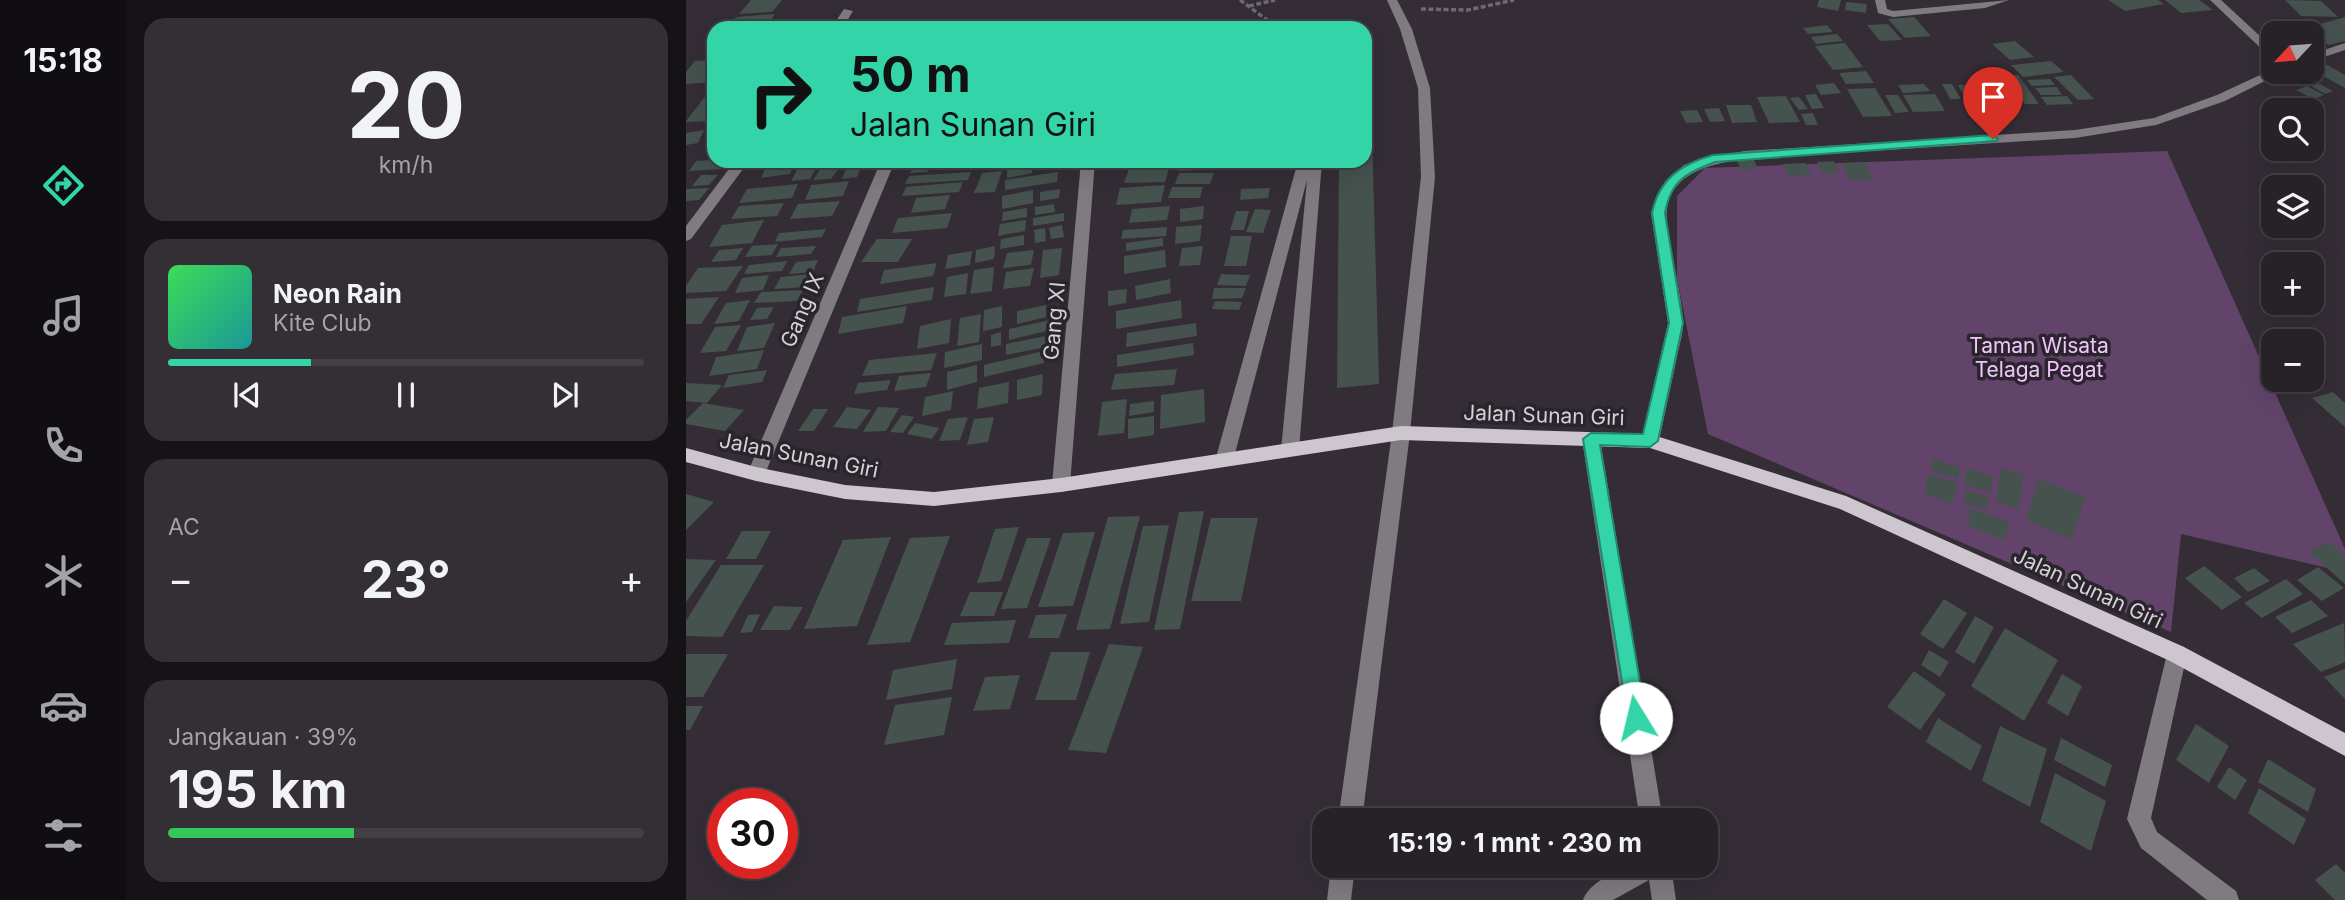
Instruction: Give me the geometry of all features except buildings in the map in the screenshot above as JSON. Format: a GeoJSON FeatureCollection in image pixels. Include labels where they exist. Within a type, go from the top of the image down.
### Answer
{"type":"FeatureCollection","features":[{"type":"Feature","properties":{"kind":"main road","name":"Jalan Sunan Giri"},"geometry":{"type":"LineString","coordinates":[[686,455],[756,474],[845,492],[933,499],[1061,485],[1401,433],[1650,441],[1846,503],[2177,654],[2345,745]]}},
{"type":"Feature","properties":{"kind":"street"},"geometry":{"type":"LineString","coordinates":[[1880,0],[1882,11],[1893,14],[2004,0]]}},
{"type":"Feature","properties":{"kind":"street"},"geometry":{"type":"LineString","coordinates":[[2215,0],[2261,43]]}},
{"type":"Feature","properties":{"kind":"street"},"geometry":{"type":"LineString","coordinates":[[1352,808],[1401,433],[1427,177],[1424,88],[1394,3]]}},
{"type":"Feature","properties":{"kind":"street"},"geometry":{"type":"LineString","coordinates":[[842,21],[848,11]]}},
{"type":"Feature","properties":{"kind":"street"},"geometry":{"type":"LineString","coordinates":[[2324,54],[2345,46]]}},
{"type":"Feature","properties":{"kind":"street"},"geometry":{"type":"LineString","coordinates":[[1650,441],[1676,323],[1658,213],[1661,198],[1679,174],[1713,159],[1745,155],[2075,134],[2156,121],[2221,98],[2261,79]]}},
{"type":"Feature","properties":{"kind":"street"},"geometry":{"type":"LineString","coordinates":[[686,236],[737,168]]}},
{"type":"Feature","properties":{"kind":"street","name":"Gang IX"},"geometry":{"type":"LineString","coordinates":[[756,474],[885,168]]}},
{"type":"Feature","properties":{"kind":"street","name":"Gang XI"},"geometry":{"type":"LineString","coordinates":[[1061,485],[1087,168]]}},
{"type":"Feature","properties":{"kind":"street"},"geometry":{"type":"LineString","coordinates":[[1224,461],[1303,168]]}},
{"type":"Feature","properties":{"kind":"street"},"geometry":{"type":"LineString","coordinates":[[1290,450],[1314,168]]}},
{"type":"Feature","properties":{"kind":"street"},"geometry":{"type":"LineString","coordinates":[[1591,439],[1650,808]]}},
{"type":"Feature","properties":{"kind":"street"},"geometry":{"type":"LineString","coordinates":[[2177,654],[2139,819],[2148,840],[2227,900]]}},
{"type":"Feature","properties":{"kind":"street"},"geometry":{"type":"LineString","coordinates":[[1339,900],[1342,878]]}},
{"type":"Feature","properties":{"kind":"street"},"geometry":{"type":"LineString","coordinates":[[1595,900],[1605,891],[1629,878]]}},
{"type":"Feature","properties":{"kind":"street"},"geometry":{"type":"LineString","coordinates":[[1661,878],[1664,900]]}},
{"type":"Feature","properties":{"kind":"path"},"geometry":{"type":"LineString","coordinates":[[1240,0],[1268,21]]}},
{"type":"Feature","properties":{"kind":"path"},"geometry":{"type":"LineString","coordinates":[[1249,7],[1275,0]]}},
{"type":"Feature","properties":{"kind":"path"},"geometry":{"type":"LineString","coordinates":[[1394,3],[1468,12],[1493,8],[1514,0]]}},
{"type":"Feature","properties":{"kind":"green space","name":"Taman Wisata Telaga Pegat"},"geometry":{"type":"Polygon","coordinates":[[[2167,151],[2261,361],[2261,392],[2275,392],[2345,549],[2345,572],[2181,534],[2171,632],[1708,434],[1677,278],[1677,196],[1705,168],[2167,151]]]}},
{"type":"Feature","properties":{"kind":"route"},"geometry":{"type":"LineString","coordinates":[[1636,718],[1591,439],[1650,441],[1676,323],[1658,213],[1661,198],[1679,174],[1713,159],[1993,139]]}}]}
